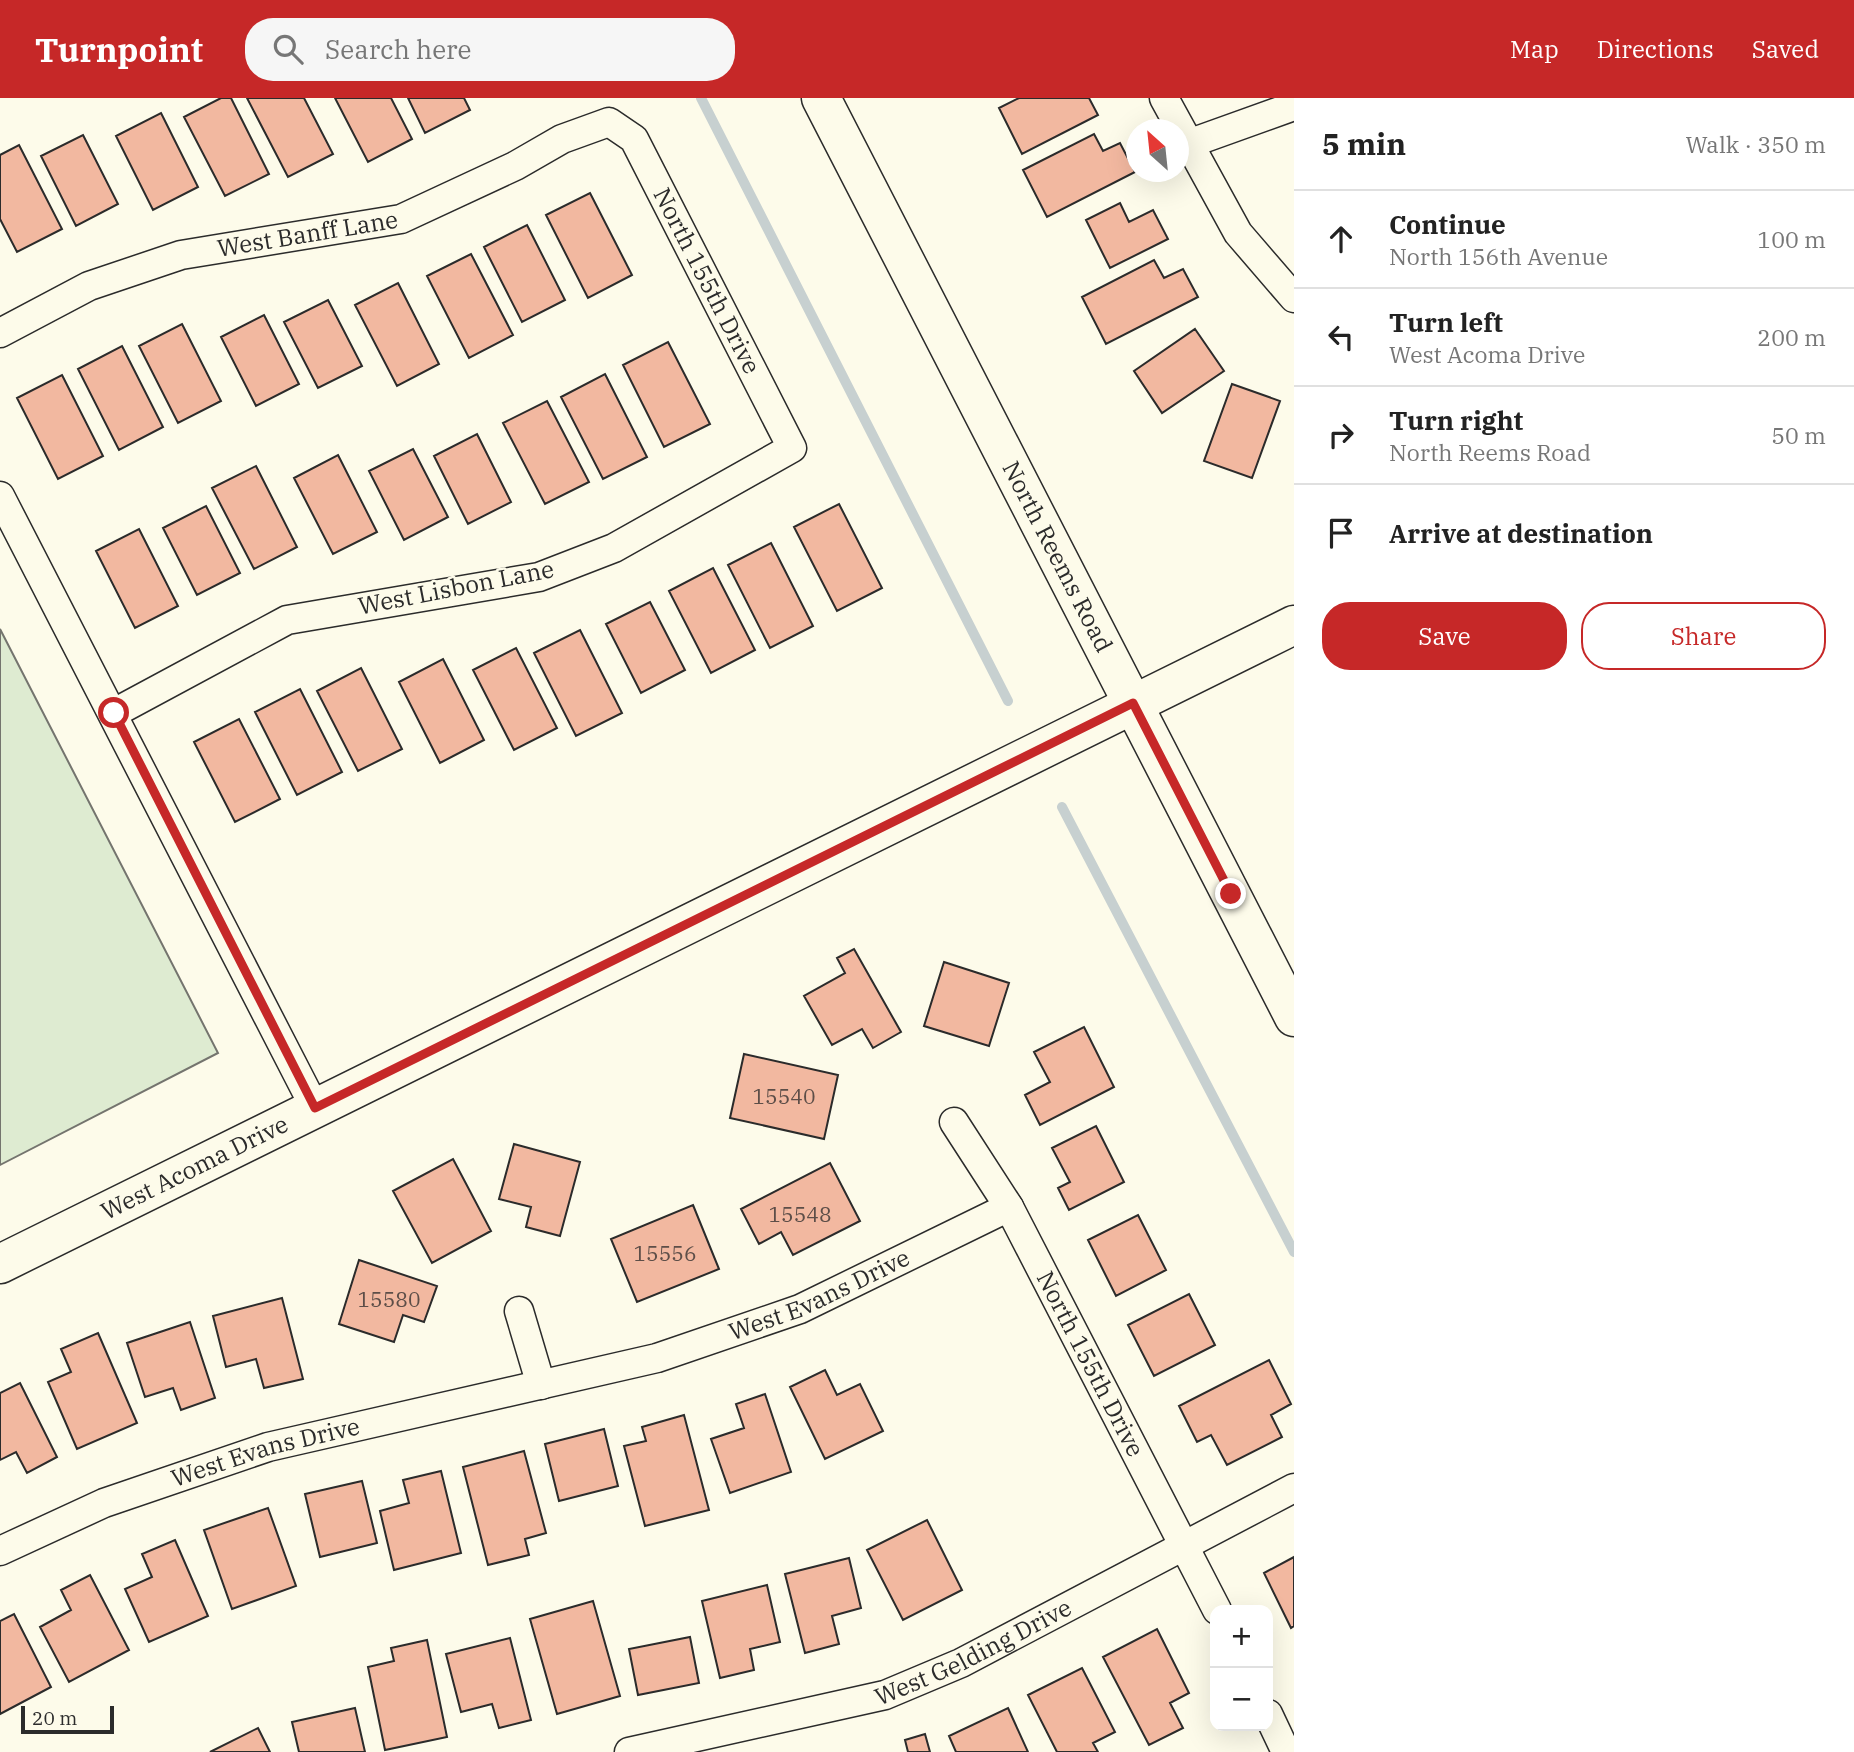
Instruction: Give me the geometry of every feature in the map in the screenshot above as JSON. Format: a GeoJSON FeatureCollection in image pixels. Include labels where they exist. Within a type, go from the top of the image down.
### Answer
{"type":"FeatureCollection","features":[{"type":"Feature","properties":{"kind":"street","name":"North Reems Road"},"geometry":{"type":"LineString","coordinates":[[821,98],[1294,1017]]}},
{"type":"Feature","properties":{"kind":"street"},"geometry":{"type":"LineString","coordinates":[[1164,98],[1175,119]]}},
{"type":"Feature","properties":{"kind":"street"},"geometry":{"type":"LineString","coordinates":[[1189,145],[1294,106]]}},
{"type":"Feature","properties":{"kind":"street","name":"West Banff Lane"},"geometry":{"type":"LineString","coordinates":[[0,333],[89,286],[181,255],[401,219],[515,166],[562,139],[609,122]]}},
{"type":"Feature","properties":{"kind":"street","name":"North 155th Drive"},"geometry":{"type":"LineString","coordinates":[[609,122],[635,139],[792,448]]}},
{"type":"Feature","properties":{"kind":"street"},"geometry":{"type":"LineString","coordinates":[[1189,147],[1238,233],[1294,298]]}},
{"type":"Feature","properties":{"kind":"street","name":"West Lisbon Lane"},"geometry":{"type":"LineString","coordinates":[[114,713],[287,620],[539,577],[564,568],[614,548],[677,515],[792,448]]}},
{"type":"Feature","properties":{"kind":"street"},"geometry":{"type":"LineString","coordinates":[[0,496],[315,1108]]}},
{"type":"Feature","properties":{"kind":"street","name":"West Acoma Drive"},"geometry":{"type":"LineString","coordinates":[[0,1264],[1294,625]]}},
{"type":"Feature","properties":{"kind":"street","name":"North 155th Drive"},"geometry":{"type":"LineString","coordinates":[[954,1122],[1009,1207],[1215,1605]]}},
{"type":"Feature","properties":{"kind":"street","name":"West Evans Drive"},"geometry":{"type":"LineString","coordinates":[[0,1551],[104,1503],[268,1447],[657,1358],[800,1309],[1009,1207]]}},
{"type":"Feature","properties":{"kind":"street"},"geometry":{"type":"LineString","coordinates":[[519,1311],[541,1385]]}},
{"type":"Feature","properties":{"kind":"street","name":"West Gelding Drive"},"geometry":{"type":"LineString","coordinates":[[629,1752],[885,1695],[961,1663],[1294,1488]]}},
{"type":"Feature","properties":{"kind":"street"},"geometry":{"type":"LineString","coordinates":[[1273,1725],[1286,1752]]}},
{"type":"Feature","properties":{"kind":"green space"},"geometry":{"type":"Polygon","coordinates":[[[0,629],[218,1053],[0,1165],[0,629]]]}},
{"type":"Feature","properties":{"kind":"building"},"geometry":{"type":"Polygon","coordinates":[[[221,98],[231,98],[269,174],[225,196],[184,117],[221,98]]]}},
{"type":"Feature","properties":{"kind":"building"},"geometry":{"type":"Polygon","coordinates":[[[247,98],[304,98],[333,154],[288,177],[247,98]]]}},
{"type":"Feature","properties":{"kind":"building"},"geometry":{"type":"Polygon","coordinates":[[[335,98],[391,98],[412,139],[368,162],[335,98]]]}},
{"type":"Feature","properties":{"kind":"building"},"geometry":{"type":"Polygon","coordinates":[[[408,98],[464,98],[470,110],[425,133],[408,98]]]}},
{"type":"Feature","properties":{"kind":"building"},"geometry":{"type":"Polygon","coordinates":[[[1019,98],[1089,98],[1098,115],[1022,154],[999,108],[1019,98]]]}},
{"type":"Feature","properties":{"kind":"building"},"geometry":{"type":"Polygon","coordinates":[[[161,113],[198,187],[153,210],[116,136],[161,113]]]}},
{"type":"Feature","properties":{"kind":"building"},"geometry":{"type":"Polygon","coordinates":[[[1094,134],[1103,151],[1120,143],[1126,155],[1126,177],[1047,217],[1023,170],[1094,134]]]}},
{"type":"Feature","properties":{"kind":"building"},"geometry":{"type":"Polygon","coordinates":[[[83,135],[118,204],[76,226],[41,156],[83,135]]]}},
{"type":"Feature","properties":{"kind":"building"},"geometry":{"type":"Polygon","coordinates":[[[19,145],[62,229],[17,252],[0,219],[0,155],[19,145]]]}},
{"type":"Feature","properties":{"kind":"building"},"geometry":{"type":"Polygon","coordinates":[[[590,193],[632,275],[588,298],[546,215],[590,193]]]}},
{"type":"Feature","properties":{"kind":"building"},"geometry":{"type":"Polygon","coordinates":[[[1120,203],[1129,222],[1153,210],[1168,239],[1110,268],[1086,220],[1120,203]]]}},
{"type":"Feature","properties":{"kind":"building"},"geometry":{"type":"Polygon","coordinates":[[[527,225],[565,300],[522,322],[484,247],[527,225]]]}},
{"type":"Feature","properties":{"kind":"building"},"geometry":{"type":"Polygon","coordinates":[[[471,254],[513,335],[469,358],[427,276],[471,254]]]}},
{"type":"Feature","properties":{"kind":"building"},"geometry":{"type":"Polygon","coordinates":[[[1154,260],[1164,278],[1183,269],[1198,297],[1106,344],[1082,297],[1154,260]]]}},
{"type":"Feature","properties":{"kind":"building"},"geometry":{"type":"Polygon","coordinates":[[[398,283],[439,364],[397,386],[355,305],[398,283]]]}},
{"type":"Feature","properties":{"kind":"building"},"geometry":{"type":"Polygon","coordinates":[[[328,300],[362,366],[318,388],[284,322],[328,300]]]}},
{"type":"Feature","properties":{"kind":"building"},"geometry":{"type":"Polygon","coordinates":[[[264,315],[299,384],[256,406],[221,337],[264,315]]]}},
{"type":"Feature","properties":{"kind":"building"},"geometry":{"type":"Polygon","coordinates":[[[182,324],[221,401],[178,423],[139,346],[182,324]]]}},
{"type":"Feature","properties":{"kind":"building"},"geometry":{"type":"Polygon","coordinates":[[[1195,329],[1224,371],[1162,413],[1134,371],[1195,329]]]}},
{"type":"Feature","properties":{"kind":"building"},"geometry":{"type":"Polygon","coordinates":[[[668,342],[710,424],[664,447],[623,365],[668,342]]]}},
{"type":"Feature","properties":{"kind":"building"},"geometry":{"type":"Polygon","coordinates":[[[122,346],[163,427],[119,450],[78,369],[122,346]]]}},
{"type":"Feature","properties":{"kind":"building"},"geometry":{"type":"Polygon","coordinates":[[[605,374],[647,457],[603,479],[561,397],[605,374]]]}},
{"type":"Feature","properties":{"kind":"building"},"geometry":{"type":"Polygon","coordinates":[[[62,375],[103,456],[58,479],[17,398],[62,375]]]}},
{"type":"Feature","properties":{"kind":"building"},"geometry":{"type":"Polygon","coordinates":[[[1232,384],[1280,401],[1252,478],[1204,461],[1232,384]]]}},
{"type":"Feature","properties":{"kind":"building"},"geometry":{"type":"Polygon","coordinates":[[[547,401],[589,482],[545,504],[503,423],[547,401]]]}},
{"type":"Feature","properties":{"kind":"building"},"geometry":{"type":"Polygon","coordinates":[[[477,434],[511,502],[468,524],[434,456],[477,434]]]}},
{"type":"Feature","properties":{"kind":"building"},"geometry":{"type":"Polygon","coordinates":[[[413,449],[448,517],[404,540],[369,471],[413,449]]]}},
{"type":"Feature","properties":{"kind":"building"},"geometry":{"type":"Polygon","coordinates":[[[338,455],[377,532],[333,554],[294,478],[338,455]]]}},
{"type":"Feature","properties":{"kind":"building"},"geometry":{"type":"Polygon","coordinates":[[[256,466],[297,547],[254,569],[212,488],[256,466]]]}},
{"type":"Feature","properties":{"kind":"building"},"geometry":{"type":"Polygon","coordinates":[[[839,504],[882,588],[837,611],[794,527],[839,504]]]}},
{"type":"Feature","properties":{"kind":"building"},"geometry":{"type":"Polygon","coordinates":[[[206,506],[240,573],[197,595],[163,528],[206,506]]]}},
{"type":"Feature","properties":{"kind":"building"},"geometry":{"type":"Polygon","coordinates":[[[139,529],[178,606],[135,628],[96,551],[139,529]]]}},
{"type":"Feature","properties":{"kind":"building"},"geometry":{"type":"Polygon","coordinates":[[[771,543],[813,626],[770,648],[728,565],[771,543]]]}},
{"type":"Feature","properties":{"kind":"building"},"geometry":{"type":"Polygon","coordinates":[[[713,568],[755,650],[711,673],[669,591],[713,568]]]}},
{"type":"Feature","properties":{"kind":"building"},"geometry":{"type":"Polygon","coordinates":[[[650,602],[685,670],[641,693],[606,624],[650,602]]]}},
{"type":"Feature","properties":{"kind":"building"},"geometry":{"type":"Polygon","coordinates":[[[580,630],[622,713],[576,736],[534,653],[580,630]]]}},
{"type":"Feature","properties":{"kind":"building"},"geometry":{"type":"Polygon","coordinates":[[[516,648],[557,728],[514,750],[473,670],[516,648]]]}},
{"type":"Feature","properties":{"kind":"building"},"geometry":{"type":"Polygon","coordinates":[[[443,659],[484,740],[440,763],[399,682],[443,659]]]}},
{"type":"Feature","properties":{"kind":"building"},"geometry":{"type":"Polygon","coordinates":[[[361,668],[402,749],[358,771],[317,691],[361,668]]]}},
{"type":"Feature","properties":{"kind":"building"},"geometry":{"type":"Polygon","coordinates":[[[300,689],[342,772],[297,795],[255,712],[300,689]]]}},
{"type":"Feature","properties":{"kind":"building"},"geometry":{"type":"Polygon","coordinates":[[[239,719],[280,799],[235,822],[194,742],[239,719]]]}},
{"type":"Feature","properties":{"kind":"building"},"geometry":{"type":"Polygon","coordinates":[[[854,949],[901,1032],[873,1048],[862,1029],[832,1045],[804,996],[845,973],[837,958],[854,949]]]}},
{"type":"Feature","properties":{"kind":"building"},"geometry":{"type":"Polygon","coordinates":[[[944,962],[1009,983],[989,1046],[924,1026],[944,962]]]}},
{"type":"Feature","properties":{"kind":"building"},"geometry":{"type":"Polygon","coordinates":[[[1084,1027],[1114,1087],[1040,1125],[1025,1095],[1050,1082],[1034,1052],[1084,1027]]]}},
{"type":"Feature","properties":{"kind":"building"},"geometry":{"type":"Polygon","coordinates":[[[744,1054],[838,1075],[824,1139],[730,1118],[744,1054]]]}},
{"type":"Feature","properties":{"kind":"building"},"geometry":{"type":"Polygon","coordinates":[[[1096,1126],[1124,1182],[1069,1210],[1058,1188],[1070,1182],[1052,1148],[1096,1126]]]}},
{"type":"Feature","properties":{"kind":"building"},"geometry":{"type":"Polygon","coordinates":[[[514,1144],[580,1162],[560,1236],[526,1227],[531,1207],[499,1199],[514,1144]]]}},
{"type":"Feature","properties":{"kind":"building"},"geometry":{"type":"Polygon","coordinates":[[[453,1159],[491,1231],[432,1263],[393,1191],[453,1159]]]}},
{"type":"Feature","properties":{"kind":"building"},"geometry":{"type":"Polygon","coordinates":[[[830,1163],[860,1221],[793,1255],[781,1232],[759,1244],[741,1209],[830,1163]]]}},
{"type":"Feature","properties":{"kind":"building"},"geometry":{"type":"Polygon","coordinates":[[[693,1205],[719,1269],[637,1302],[611,1239],[693,1205]]]}},
{"type":"Feature","properties":{"kind":"building"},"geometry":{"type":"Polygon","coordinates":[[[1138,1215],[1166,1270],[1116,1296],[1088,1240],[1138,1215]]]}},
{"type":"Feature","properties":{"kind":"building"},"geometry":{"type":"Polygon","coordinates":[[[359,1260],[437,1286],[424,1322],[403,1315],[394,1342],[339,1324],[359,1260]]]}},
{"type":"Feature","properties":{"kind":"building"},"geometry":{"type":"Polygon","coordinates":[[[1189,1294],[1215,1345],[1154,1376],[1128,1325],[1189,1294]]]}},
{"type":"Feature","properties":{"kind":"building"},"geometry":{"type":"Polygon","coordinates":[[[282,1298],[303,1379],[264,1388],[256,1359],[226,1367],[213,1316],[282,1298]]]}},
{"type":"Feature","properties":{"kind":"building"},"geometry":{"type":"Polygon","coordinates":[[[190,1322],[215,1398],[181,1410],[173,1388],[145,1397],[127,1343],[190,1322]]]}},
{"type":"Feature","properties":{"kind":"building"},"geometry":{"type":"Polygon","coordinates":[[[98,1333],[137,1423],[77,1449],[48,1382],[71,1372],[61,1349],[98,1333]]]}},
{"type":"Feature","properties":{"kind":"building"},"geometry":{"type":"Polygon","coordinates":[[[1269,1360],[1291,1404],[1271,1415],[1282,1437],[1227,1465],[1211,1435],[1197,1442],[1179,1406],[1269,1360]]]}},
{"type":"Feature","properties":{"kind":"building"},"geometry":{"type":"Polygon","coordinates":[[[825,1370],[837,1395],[860,1384],[883,1431],[825,1459],[790,1387],[825,1370]]]}},
{"type":"Feature","properties":{"kind":"building"},"geometry":{"type":"Polygon","coordinates":[[[20,1383],[57,1457],[27,1473],[16,1452],[0,1460],[0,1393],[20,1383]]]}},
{"type":"Feature","properties":{"kind":"building"},"geometry":{"type":"Polygon","coordinates":[[[765,1394],[791,1472],[730,1493],[711,1439],[744,1428],[736,1404],[765,1394]]]}},
{"type":"Feature","properties":{"kind":"building"},"geometry":{"type":"Polygon","coordinates":[[[684,1415],[709,1510],[645,1526],[624,1446],[646,1441],[642,1427],[684,1415]]]}},
{"type":"Feature","properties":{"kind":"building"},"geometry":{"type":"Polygon","coordinates":[[[604,1429],[618,1486],[559,1501],[545,1444],[604,1429]]]}},
{"type":"Feature","properties":{"kind":"building"},"geometry":{"type":"Polygon","coordinates":[[[524,1451],[546,1533],[525,1539],[529,1555],[488,1565],[463,1467],[524,1451]]]}},
{"type":"Feature","properties":{"kind":"building"},"geometry":{"type":"Polygon","coordinates":[[[441,1471],[461,1553],[394,1570],[380,1511],[409,1503],[403,1480],[441,1471]]]}},
{"type":"Feature","properties":{"kind":"building"},"geometry":{"type":"Polygon","coordinates":[[[362,1481],[377,1543],[320,1557],[305,1494],[362,1481]]]}},
{"type":"Feature","properties":{"kind":"building"},"geometry":{"type":"Polygon","coordinates":[[[268,1508],[296,1586],[232,1609],[204,1530],[268,1508]]]}},
{"type":"Feature","properties":{"kind":"building"},"geometry":{"type":"Polygon","coordinates":[[[927,1520],[962,1590],[903,1620],[867,1550],[927,1520]]]}},
{"type":"Feature","properties":{"kind":"building"},"geometry":{"type":"Polygon","coordinates":[[[175,1540],[208,1616],[149,1642],[125,1589],[152,1577],[142,1554],[175,1540]]]}},
{"type":"Feature","properties":{"kind":"building"},"geometry":{"type":"Polygon","coordinates":[[[1294,1557],[1294,1626],[1291,1628],[1264,1573],[1294,1557]]]}},
{"type":"Feature","properties":{"kind":"building"},"geometry":{"type":"Polygon","coordinates":[[[849,1558],[861,1608],[832,1616],[839,1644],[805,1653],[785,1574],[849,1558]]]}},
{"type":"Feature","properties":{"kind":"building"},"geometry":{"type":"Polygon","coordinates":[[[90,1575],[129,1650],[69,1682],[40,1627],[71,1610],[61,1590],[90,1575]]]}},
{"type":"Feature","properties":{"kind":"building"},"geometry":{"type":"Polygon","coordinates":[[[767,1585],[780,1642],[750,1649],[754,1670],[720,1678],[702,1601],[767,1585]]]}},
{"type":"Feature","properties":{"kind":"building"},"geometry":{"type":"Polygon","coordinates":[[[593,1601],[620,1696],[557,1714],[530,1619],[593,1601]]]}},
{"type":"Feature","properties":{"kind":"building"},"geometry":{"type":"Polygon","coordinates":[[[14,1614],[51,1687],[0,1714],[0,1621],[14,1614]]]}},
{"type":"Feature","properties":{"kind":"building"},"geometry":{"type":"Polygon","coordinates":[[[1157,1629],[1189,1693],[1170,1703],[1183,1728],[1149,1745],[1103,1657],[1157,1629]]]}},
{"type":"Feature","properties":{"kind":"building"},"geometry":{"type":"Polygon","coordinates":[[[690,1637],[699,1683],[638,1695],[629,1649],[690,1637]]]}},
{"type":"Feature","properties":{"kind":"building"},"geometry":{"type":"Polygon","coordinates":[[[510,1638],[531,1720],[499,1728],[492,1704],[461,1712],[446,1654],[510,1638]]]}},
{"type":"Feature","properties":{"kind":"building"},"geometry":{"type":"Polygon","coordinates":[[[427,1640],[447,1737],[385,1750],[368,1667],[394,1661],[391,1648],[427,1640]]]}},
{"type":"Feature","properties":{"kind":"building"},"geometry":{"type":"Polygon","coordinates":[[[1082,1668],[1115,1732],[1093,1743],[1098,1752],[1057,1752],[1028,1695],[1082,1668]]]}},
{"type":"Feature","properties":{"kind":"building"},"geometry":{"type":"Polygon","coordinates":[[[355,1708],[365,1752],[299,1752],[292,1722],[355,1708]]]}},
{"type":"Feature","properties":{"kind":"building"},"geometry":{"type":"Polygon","coordinates":[[[1008,1708],[1028,1752],[956,1752],[949,1736],[1008,1708]]]}},
{"type":"Feature","properties":{"kind":"building"},"geometry":{"type":"Polygon","coordinates":[[[258,1728],[270,1752],[210,1752],[258,1728]]]}},
{"type":"Feature","properties":{"kind":"building"},"geometry":{"type":"Polygon","coordinates":[[[925,1734],[930,1752],[908,1752],[905,1740],[925,1734]]]}},
{"type":"Feature","properties":{"kind":"waterway"},"geometry":{"type":"LineString","coordinates":[[701,98],[1008,701]]}},
{"type":"Feature","properties":{"kind":"waterway"},"geometry":{"type":"LineString","coordinates":[[1062,807],[1294,1252]]}},
{"type":"Feature","properties":{"kind":"route"},"geometry":{"type":"LineString","coordinates":[[114,713],[315,1108],[1133,703],[1231,894]]}}]}
